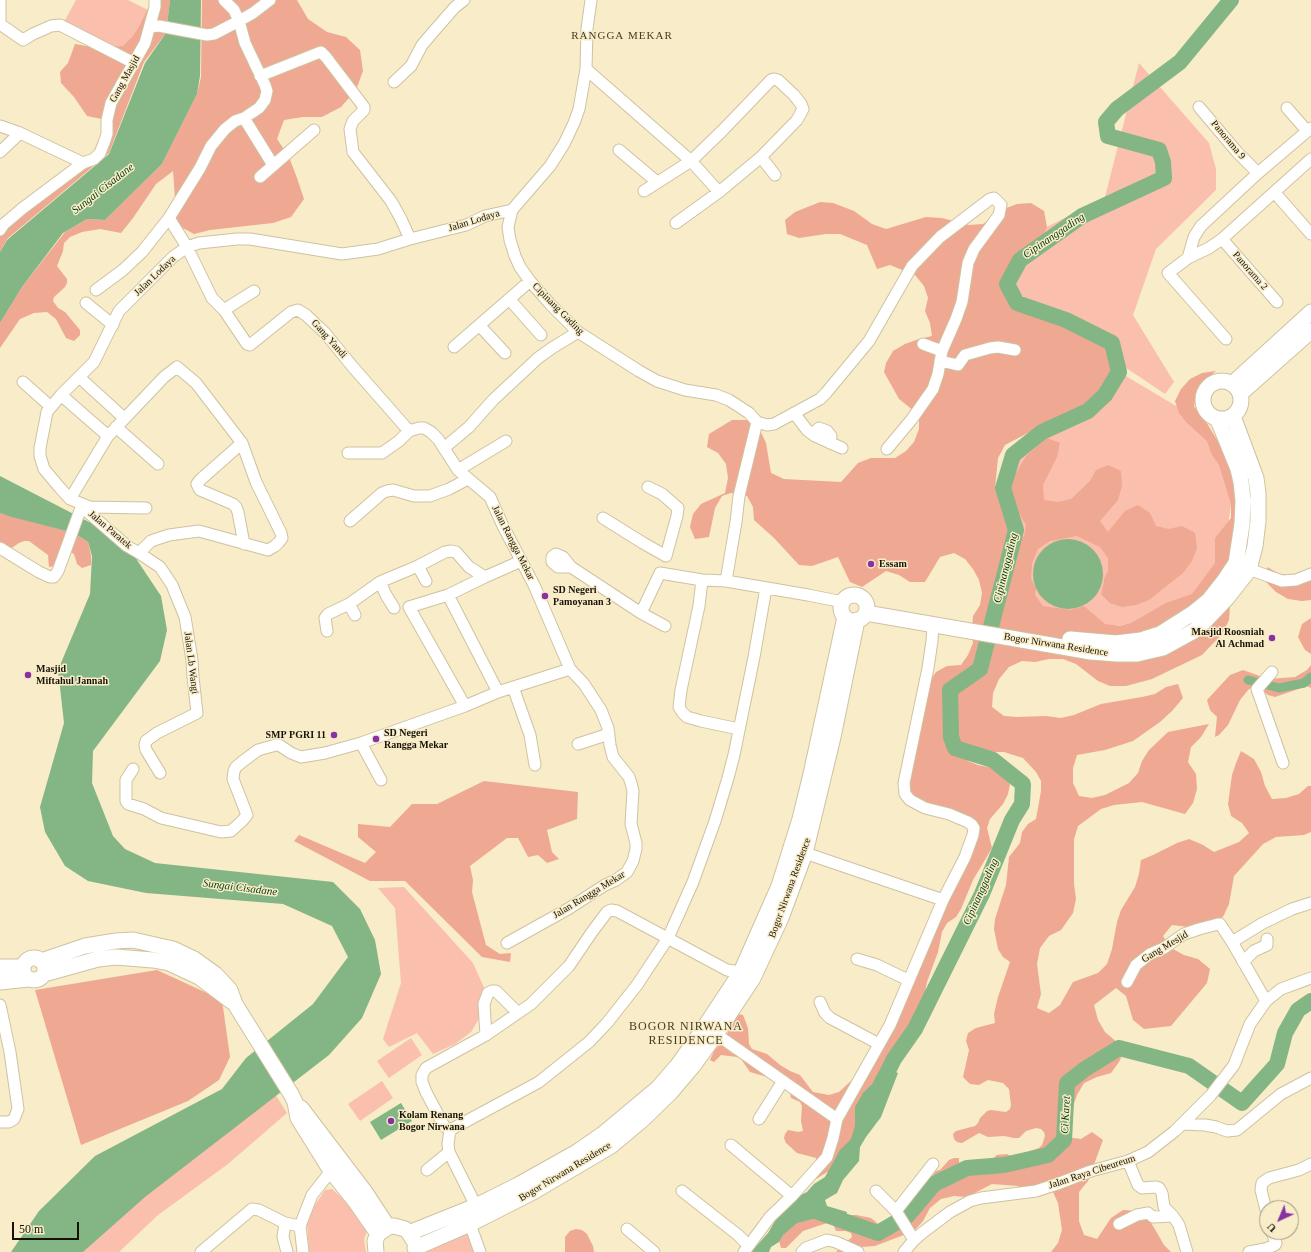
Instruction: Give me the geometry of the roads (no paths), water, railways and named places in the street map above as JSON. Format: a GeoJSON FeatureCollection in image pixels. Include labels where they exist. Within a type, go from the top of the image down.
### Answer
{"type":"FeatureCollection","features":[{"type":"Feature","properties":{"kind":"street"},"geometry":{"type":"LineString","coordinates":[[0,0],[0,24],[23,40],[51,26],[60,25],[134,63]]}},
{"type":"Feature","properties":{"kind":"street","name":"Gang Masjid"},"geometry":{"type":"LineString","coordinates":[[0,230],[24,208],[83,163],[94,159],[100,153],[107,134],[107,120],[111,103],[154,27],[155,0]]}},
{"type":"Feature","properties":{"kind":"street"},"geometry":{"type":"LineString","coordinates":[[96,290],[123,270],[142,252],[169,218],[200,168],[211,146],[225,129],[235,121],[244,118],[259,108],[265,100],[267,92],[265,85],[245,43],[239,21],[234,10],[224,0]]}},
{"type":"Feature","properties":{"kind":"street"},"geometry":{"type":"LineString","coordinates":[[154,27],[207,35],[214,34],[253,13],[270,0]]}},
{"type":"Feature","properties":{"kind":"street"},"geometry":{"type":"LineString","coordinates":[[394,82],[411,66],[422,45],[455,7],[464,0]]}},
{"type":"Feature","properties":{"kind":"street"},"geometry":{"type":"LineString","coordinates":[[512,210],[550,166],[564,144],[574,123],[579,109],[586,69],[587,29],[591,0]]}},
{"type":"Feature","properties":{"kind":"street"},"geometry":{"type":"LineString","coordinates":[[260,76],[321,52],[326,57],[364,107],[364,110],[353,121],[350,129],[353,152],[391,201],[410,239]]}},
{"type":"Feature","properties":{"kind":"street"},"geometry":{"type":"LineString","coordinates":[[586,69],[691,161],[719,192]]}},
{"type":"Feature","properties":{"kind":"street"},"geometry":{"type":"LineString","coordinates":[[644,191],[691,161],[774,79],[783,84],[794,95],[803,109],[797,120],[761,156],[719,192],[676,223]]}},
{"type":"Feature","properties":{"kind":"street","name":"Panorama 9"},"geometry":{"type":"LineString","coordinates":[[1199,107],[1236,152],[1258,173]]}},
{"type":"Feature","properties":{"kind":"street"},"geometry":{"type":"LineString","coordinates":[[1188,258],[1194,237],[1200,226],[1258,173],[1309,130],[1286,108]]}},
{"type":"Feature","properties":{"kind":"street"},"geometry":{"type":"LineString","coordinates":[[244,118],[273,165]]}},
{"type":"Feature","properties":{"kind":"street"},"geometry":{"type":"LineString","coordinates":[[0,126],[20,133],[83,163]]}},
{"type":"Feature","properties":{"kind":"street"},"geometry":{"type":"LineString","coordinates":[[260,177],[314,130]]}},
{"type":"Feature","properties":{"kind":"street"},"geometry":{"type":"LineString","coordinates":[[0,152],[20,133]]}},
{"type":"Feature","properties":{"kind":"street"},"geometry":{"type":"LineString","coordinates":[[620,150],[658,182]]}},
{"type":"Feature","properties":{"kind":"street"},"geometry":{"type":"LineString","coordinates":[[761,156],[775,174]]}},
{"type":"Feature","properties":{"kind":"street"},"geometry":{"type":"LineString","coordinates":[[1226,339],[1168,272],[1188,258],[1209,248],[1222,239],[1275,193],[1311,159]]}},
{"type":"Feature","properties":{"kind":"street"},"geometry":{"type":"LineString","coordinates":[[1275,193],[1311,234]]}},
{"type":"Feature","properties":{"kind":"street"},"geometry":{"type":"LineString","coordinates":[[726,582],[739,496],[757,422],[767,425],[774,424],[820,399],[853,362],[869,341],[912,266],[940,237],[990,199],[994,198],[1001,205],[1000,215],[974,249],[968,263],[962,302],[941,356],[938,374],[933,389],[912,419],[887,449]]}},
{"type":"Feature","properties":{"kind":"street","name":"Jalan Lodaya"},"geometry":{"type":"LineString","coordinates":[[146,508],[80,508],[70,499],[44,469],[40,456],[45,416],[51,407],[94,362],[119,311],[173,257],[188,247],[199,243],[250,239],[342,254],[378,249],[410,239],[466,225],[485,216],[512,210]]}},
{"type":"Feature","properties":{"kind":"street","name":"Cipinang Gading"},"geometry":{"type":"LineString","coordinates":[[512,210],[508,227],[510,240],[520,268],[550,304],[578,332],[639,371],[658,381],[685,390],[716,395],[729,400],[749,413],[757,422]]}},
{"type":"Feature","properties":{"kind":"street"},"geometry":{"type":"LineString","coordinates":[[169,218],[188,247],[212,298],[224,310],[254,291]]}},
{"type":"Feature","properties":{"kind":"street","name":"Panorama 2"},"geometry":{"type":"LineString","coordinates":[[1222,239],[1277,302]]}},
{"type":"Feature","properties":{"kind":"street"},"geometry":{"type":"LineString","coordinates":[[454,347],[510,300],[530,281]]}},
{"type":"Feature","properties":{"kind":"street"},"geometry":{"type":"LineString","coordinates":[[510,300],[541,335]]}},
{"type":"Feature","properties":{"kind":"street"},"geometry":{"type":"LineString","coordinates":[[86,303],[113,325]]}},
{"type":"Feature","properties":{"kind":"street","name":"Gang Yandi"},"geometry":{"type":"LineString","coordinates":[[224,310],[247,344],[250,345],[291,312],[298,310],[306,315],[325,333],[352,366],[410,431]]}},
{"type":"Feature","properties":{"kind":"street"},"geometry":{"type":"LineString","coordinates":[[1236,389],[1311,312]]}},
{"type":"Feature","properties":{"kind":"street"},"geometry":{"type":"LineString","coordinates":[[480,325],[505,353]]}},
{"type":"Feature","properties":{"kind":"street"},"geometry":{"type":"LineString","coordinates":[[1236,389],[1311,331]]}},
{"type":"Feature","properties":{"kind":"street"},"geometry":{"type":"LineString","coordinates":[[444,448],[469,427],[493,400],[538,358],[578,332]]}},
{"type":"Feature","properties":{"kind":"street"},"geometry":{"type":"LineString","coordinates":[[923,344],[955,365],[958,364],[965,355],[990,348],[998,347],[1015,350]]}},
{"type":"Feature","properties":{"kind":"street"},"geometry":{"type":"LineString","coordinates":[[70,499],[108,436],[164,377],[174,368],[179,368],[196,383],[242,443],[256,482],[279,528],[282,538],[275,546],[268,550],[199,530],[169,535],[151,542],[139,553]]}},
{"type":"Feature","properties":{"kind":"street"},"geometry":{"type":"LineString","coordinates":[[79,377],[124,418]]}},
{"type":"Feature","properties":{"kind":"street"},"geometry":{"type":"LineString","coordinates":[[1226,381],[1236,389],[1241,405],[1239,410],[1226,418],[1212,417],[1204,408],[1203,396],[1209,386],[1214,382],[1226,381]]}},
{"type":"Feature","properties":{"kind":"street"},"geometry":{"type":"LineString","coordinates":[[23,382],[51,407]]}},
{"type":"Feature","properties":{"kind":"street"},"geometry":{"type":"LineString","coordinates":[[61,395],[108,436]]}},
{"type":"Feature","properties":{"kind":"street"},"geometry":{"type":"LineString","coordinates":[[794,413],[807,430],[815,436],[842,448]]}},
{"type":"Feature","properties":{"kind":"street","name":"Bogor Nirwana Residence"},"geometry":{"type":"LineString","coordinates":[[980,629],[1001,633],[1078,641],[1116,643],[1141,640],[1160,634],[1194,613],[1243,566],[1257,535],[1259,507],[1256,478],[1226,418]]}},
{"type":"Feature","properties":{"kind":"street"},"geometry":{"type":"LineString","coordinates":[[116,427],[158,464]]}},
{"type":"Feature","properties":{"kind":"street","name":"Jalan Rangga Mekar"},"geometry":{"type":"LineString","coordinates":[[410,431],[424,428],[431,432],[444,448],[458,470],[490,497],[503,526],[534,585],[570,669],[595,699],[605,719],[613,757],[629,777],[633,791],[631,824],[636,843],[633,861],[628,872],[568,909],[507,943]]}},
{"type":"Feature","properties":{"kind":"street"},"geometry":{"type":"LineString","coordinates":[[348,453],[382,453],[410,431]]}},
{"type":"Feature","properties":{"kind":"street"},"geometry":{"type":"LineString","coordinates":[[458,470],[506,441]]}},
{"type":"Feature","properties":{"kind":"street"},"geometry":{"type":"LineString","coordinates":[[242,443],[197,484],[200,490],[233,504],[236,507],[244,544]]}},
{"type":"Feature","properties":{"kind":"street"},"geometry":{"type":"LineString","coordinates":[[350,521],[382,493],[387,491],[393,490],[414,496],[430,496],[468,479]]}},
{"type":"Feature","properties":{"kind":"street"},"geometry":{"type":"LineString","coordinates":[[641,613],[660,573],[666,556],[678,508],[662,494],[648,487]]}},
{"type":"Feature","properties":{"kind":"street"},"geometry":{"type":"LineString","coordinates":[[0,548],[50,577],[54,577],[58,571],[80,508]]}},
{"type":"Feature","properties":{"kind":"street","name":"Jalan Paratek"},"geometry":{"type":"LineString","coordinates":[[80,508],[127,546],[139,553]]}},
{"type":"Feature","properties":{"kind":"street"},"geometry":{"type":"LineString","coordinates":[[603,518],[666,556]]}},
{"type":"Feature","properties":{"kind":"street"},"geometry":{"type":"LineString","coordinates":[[327,631],[325,620],[327,615],[349,604],[380,582],[418,566],[445,552],[456,552],[469,567],[485,577]]}},
{"type":"Feature","properties":{"kind":"street","name":"Jalan Lb Wangi"},"geometry":{"type":"LineString","coordinates":[[139,553],[160,567],[172,585],[184,617],[192,660],[192,677],[197,713],[157,733],[146,741],[146,750],[160,773]]}},
{"type":"Feature","properties":{"kind":"street"},"geometry":{"type":"LineString","coordinates":[[465,706],[408,607],[448,595],[521,561]]}},
{"type":"Feature","properties":{"kind":"street"},"geometry":{"type":"LineString","coordinates":[[418,566],[426,581]]}},
{"type":"Feature","properties":{"kind":"street"},"geometry":{"type":"LineString","coordinates":[[1243,566],[1282,581],[1296,580],[1311,574]]}},
{"type":"Feature","properties":{"kind":"street"},"geometry":{"type":"LineString","coordinates":[[571,567],[641,613],[665,626]]}},
{"type":"Feature","properties":{"kind":"street"},"geometry":{"type":"LineString","coordinates":[[660,573],[808,594],[856,611],[933,625],[980,629]]}},
{"type":"Feature","properties":{"kind":"street"},"geometry":{"type":"LineString","coordinates":[[702,580],[679,707],[687,717],[739,729]]}},
{"type":"Feature","properties":{"kind":"street"},"geometry":{"type":"LineString","coordinates":[[380,582],[394,608]]}},
{"type":"Feature","properties":{"kind":"street"},"geometry":{"type":"LineString","coordinates":[[450,1130],[540,1082],[589,1042],[607,1023],[637,985],[668,938],[693,882],[715,822],[734,755],[766,588]]}},
{"type":"Feature","properties":{"kind":"street"},"geometry":{"type":"LineString","coordinates":[[448,595],[498,692]]}},
{"type":"Feature","properties":{"kind":"street"},"geometry":{"type":"LineString","coordinates":[[349,604],[355,615]]}},
{"type":"Feature","properties":{"kind":"street"},"geometry":{"type":"LineString","coordinates":[[856,611],[980,629]]}},
{"type":"Feature","properties":{"kind":"street","name":"Bogor Nirwana Residence"},"geometry":{"type":"LineString","coordinates":[[409,1232],[476,1206],[607,1140],[641,1121],[671,1092],[693,1066],[716,1034],[747,975],[781,918],[805,853],[817,776],[856,611]]}},
{"type":"Feature","properties":{"kind":"street"},"geometry":{"type":"LineString","coordinates":[[682,1191],[738,1235],[746,1249],[770,1217],[792,1196],[827,1157],[837,1119],[890,1024],[943,900],[965,856],[973,835],[974,828],[972,825],[949,814],[925,808],[910,800],[905,794],[904,783],[928,668],[933,625]]}},
{"type":"Feature","properties":{"kind":"street"},"geometry":{"type":"LineString","coordinates":[[133,769],[126,780],[126,801],[128,804],[144,809],[161,818],[221,832],[231,831],[246,816],[247,812],[233,779],[236,767],[258,750],[278,745],[291,753],[301,757],[306,757],[361,743],[465,706],[498,692],[570,669]]}},
{"type":"Feature","properties":{"kind":"street"},"geometry":{"type":"LineString","coordinates":[[1268,676],[1257,689],[1283,763]]}},
{"type":"Feature","properties":{"kind":"street"},"geometry":{"type":"LineString","coordinates":[[513,687],[530,736],[535,765]]}},
{"type":"Feature","properties":{"kind":"street"},"geometry":{"type":"LineString","coordinates":[[578,744],[609,734]]}},
{"type":"Feature","properties":{"kind":"street"},"geometry":{"type":"LineString","coordinates":[[361,743],[381,780]]}},
{"type":"Feature","properties":{"kind":"street","name":"Bogor Nirwana Residence"},"geometry":{"type":"LineString","coordinates":[[414,1250],[533,1192],[607,1140],[658,1088],[678,1065],[747,975],[779,886],[800,819],[817,776]]}},
{"type":"Feature","properties":{"kind":"street"},"geometry":{"type":"LineString","coordinates":[[805,853],[943,900]]}},
{"type":"Feature","properties":{"kind":"street"},"geometry":{"type":"LineString","coordinates":[[1232,942],[1263,923],[1292,909],[1311,903]]}},
{"type":"Feature","properties":{"kind":"street"},"geometry":{"type":"LineString","coordinates":[[450,1130],[444,1126],[422,1082],[422,1075],[426,1068],[486,1035],[518,1013],[546,990],[569,966],[607,912],[611,910],[617,911],[727,970],[747,975]]}},
{"type":"Feature","properties":{"kind":"street","name":"Gang Mesjid"},"geometry":{"type":"LineString","coordinates":[[1126,982],[1132,970],[1141,961],[1164,948],[1184,934],[1199,928],[1220,924],[1266,1000]]}},
{"type":"Feature","properties":{"kind":"street"},"geometry":{"type":"LineString","coordinates":[[1243,962],[1254,951],[1267,945],[1267,939]]}},
{"type":"Feature","properties":{"kind":"street"},"geometry":{"type":"LineString","coordinates":[[0,969],[25,973],[27,961],[30,959],[34,958],[42,968],[85,946],[133,940],[173,949],[206,966],[230,990],[235,1004],[293,1098],[365,1192],[383,1230]]}},
{"type":"Feature","properties":{"kind":"street"},"geometry":{"type":"LineString","coordinates":[[857,959],[877,965],[908,980]]}},
{"type":"Feature","properties":{"kind":"street","name":"Jalan Raya Cibeureum"},"geometry":{"type":"LineString","coordinates":[[904,1252],[914,1240],[950,1212],[970,1201],[981,1198],[1036,1191],[1091,1171],[1128,1161],[1152,1148],[1175,1131],[1210,1095],[1223,1079],[1234,1064],[1250,1024],[1266,1000],[1281,989],[1311,978]]}},
{"type":"Feature","properties":{"kind":"street"},"geometry":{"type":"LineString","coordinates":[[486,1035],[484,1004],[488,993],[496,991],[518,1013]]}},
{"type":"Feature","properties":{"kind":"street"},"geometry":{"type":"LineString","coordinates":[[820,1002],[825,1013],[830,1018],[879,1044]]}},
{"type":"Feature","properties":{"kind":"street"},"geometry":{"type":"LineString","coordinates":[[0,1005],[10,1052],[18,1108],[14,1119],[9,1122],[0,1122]]}},
{"type":"Feature","properties":{"kind":"street"},"geometry":{"type":"LineString","coordinates":[[716,1034],[837,1119]]}},
{"type":"Feature","properties":{"kind":"street"},"geometry":{"type":"LineString","coordinates":[[1182,1124],[1205,1125],[1227,1131],[1237,1130],[1281,1094],[1311,1078]]}},
{"type":"Feature","properties":{"kind":"street"},"geometry":{"type":"LineString","coordinates":[[759,1119],[783,1081]]}},
{"type":"Feature","properties":{"kind":"street"},"geometry":{"type":"LineString","coordinates":[[293,1098],[298,1118],[331,1171],[354,1201],[383,1230]]}},
{"type":"Feature","properties":{"kind":"street"},"geometry":{"type":"LineString","coordinates":[[450,1130],[448,1144],[449,1152],[476,1206]]}},
{"type":"Feature","properties":{"kind":"street"},"geometry":{"type":"LineString","coordinates":[[731,1145],[792,1196]]}},
{"type":"Feature","properties":{"kind":"street"},"geometry":{"type":"LineString","coordinates":[[427,1170],[449,1152]]}},
{"type":"Feature","properties":{"kind":"street"},"geometry":{"type":"LineString","coordinates":[[1128,1161],[1138,1185],[1142,1188],[1159,1188],[1162,1193],[1164,1207],[1179,1225],[1187,1252]]}},
{"type":"Feature","properties":{"kind":"street"},"geometry":{"type":"LineString","coordinates":[[897,1212],[933,1164]]}},
{"type":"Feature","properties":{"kind":"street"},"geometry":{"type":"LineString","coordinates":[[1264,1200],[1261,1190],[1262,1183],[1269,1178],[1299,1170],[1311,1164]]}},
{"type":"Feature","properties":{"kind":"street"},"geometry":{"type":"LineString","coordinates":[[303,1252],[300,1226],[312,1195],[331,1171]]}},
{"type":"Feature","properties":{"kind":"street"},"geometry":{"type":"LineString","coordinates":[[876,1191],[897,1212],[914,1240]]}},
{"type":"Feature","properties":{"kind":"street"},"geometry":{"type":"LineString","coordinates":[[201,1252],[252,1209],[259,1210],[285,1223],[300,1226]]}},
{"type":"Feature","properties":{"kind":"street"},"geometry":{"type":"LineString","coordinates":[[1118,1224],[1138,1215],[1148,1213],[1153,1217],[1173,1216]]}},
{"type":"Feature","properties":{"kind":"street"},"geometry":{"type":"LineString","coordinates":[[285,1223],[283,1237],[287,1252]]}},
{"type":"Feature","properties":{"kind":"street"},"geometry":{"type":"LineString","coordinates":[[470,1224],[480,1252]]}},
{"type":"Feature","properties":{"kind":"street"},"geometry":{"type":"LineString","coordinates":[[376,1252],[375,1241],[383,1230],[400,1227],[409,1232],[413,1237],[414,1250]]}},
{"type":"Feature","properties":{"kind":"street"},"geometry":{"type":"LineString","coordinates":[[627,1229],[654,1252]]}},
{"type":"Feature","properties":{"kind":"street"},"geometry":{"type":"LineString","coordinates":[[802,1252],[806,1248],[827,1240],[836,1242],[858,1252]]}},
{"type":"Feature","properties":{"kind":"street"},"geometry":{"type":"LineString","coordinates":[[1249,1252],[1265,1249],[1275,1245],[1275,1240]]}},
{"type":"Feature","properties":{"kind":"water","name":"Sungai Cisadane"},"geometry":{"type":"Polygon","coordinates":[[[170,0],[201,0],[200,76],[197,94],[162,164],[105,220],[87,219],[63,233],[22,287],[0,323],[0,252],[7,240],[109,154],[145,63],[166,33],[170,0]]]}},
{"type":"Feature","properties":{"kind":"water","name":"Sungai Cisadane"},"geometry":{"type":"Polygon","coordinates":[[[0,476],[91,523],[135,557],[161,596],[167,630],[160,661],[93,751],[92,783],[113,836],[125,849],[155,863],[333,882],[360,909],[375,940],[381,974],[362,1018],[329,1055],[145,1197],[83,1252],[11,1252],[39,1211],[95,1156],[222,1089],[246,1058],[313,1004],[348,957],[332,926],[283,904],[146,893],[88,881],[65,866],[45,832],[40,807],[64,723],[58,670],[90,594],[92,556],[88,542],[74,533],[0,513],[0,476]]]}},
{"type":"Feature","properties":{"kind":"water"},"geometry":{"type":"Polygon","coordinates":[[[1061,539],[1075,539],[1088,545],[1097,554],[1103,567],[1101,587],[1093,599],[1075,609],[1061,609],[1048,603],[1039,594],[1033,581],[1033,567],[1039,554],[1048,545],[1061,539]]]}},
{"type":"Feature","properties":{"kind":"water"},"geometry":{"type":"Polygon","coordinates":[[[884,1066],[898,1073],[881,1117],[860,1147],[859,1161],[843,1180],[837,1193],[825,1200],[827,1206],[847,1212],[845,1219],[824,1216],[797,1223],[783,1235],[779,1242],[771,1247],[769,1252],[751,1252],[768,1233],[778,1216],[797,1197],[807,1192],[814,1184],[825,1177],[840,1150],[851,1139],[855,1126],[855,1107],[863,1093],[873,1083],[876,1076],[884,1066]]]}},
{"type":"Feature","properties":{"kind":"water","name":"Kolam Renang Bogor Nirwana"},"geometry":{"type":"Polygon","coordinates":[[[401,1103],[412,1121],[381,1140],[370,1122],[401,1103]]]}},
{"type":"Feature","properties":{"kind":"waterway","name":"Cipinanggading"},"geometry":{"type":"LineString","coordinates":[[880,1087],[894,1059],[915,1029],[982,894],[1012,820],[1022,804],[1023,784],[993,760],[955,748],[951,737],[950,690],[980,669],[1016,530],[1003,488],[1013,455],[1042,432],[1088,411],[1105,395],[1119,372],[1112,343],[1066,320],[1017,303],[1007,284],[1020,260],[1082,216],[1164,178],[1163,162],[1159,150],[1108,136],[1106,122],[1117,109],[1180,62],[1231,0]]}},
{"type":"Feature","properties":{"kind":"waterway"},"geometry":{"type":"LineString","coordinates":[[1248,680],[1279,688],[1304,683],[1311,677]]}},
{"type":"Feature","properties":{"kind":"waterway","name":"Ci Karet"},"geometry":{"type":"LineString","coordinates":[[818,1212],[878,1233],[907,1216],[934,1184],[967,1168],[1004,1165],[1048,1155],[1064,1140],[1067,1083],[1085,1069],[1119,1048],[1189,1066],[1242,1103],[1277,1064],[1285,1033],[1298,1010],[1311,1001]]}},
{"type":"Feature","properties":{"kind":"place","name":"Essam"},"geometry":{"type":"Point","coordinates":[871,564]}},
{"type":"Feature","properties":{"kind":"place","name":"SD Negeri Pamoyanan 3"},"geometry":{"type":"Point","coordinates":[545,596]}},
{"type":"Feature","properties":{"kind":"place","name":"Masjid Roosniah Al Achmad"},"geometry":{"type":"Point","coordinates":[1272,638]}},
{"type":"Feature","properties":{"kind":"place","name":"Masjid Miftahul Jannah"},"geometry":{"type":"Point","coordinates":[28,675]}},
{"type":"Feature","properties":{"kind":"place","name":"SMP PGRI 11"},"geometry":{"type":"Point","coordinates":[334,735]}},
{"type":"Feature","properties":{"kind":"place","name":"SD Negeri Rangga Mekar"},"geometry":{"type":"Point","coordinates":[376,739]}},
{"type":"Feature","properties":{"kind":"place","name":"Kolam Renang Bogor Nirwana"},"geometry":{"type":"Point","coordinates":[391,1121]}},
{"type":"Feature","properties":{"kind":"district","name":"RANGGA MEKAR"},"geometry":{"type":"Point","coordinates":[622,36]}},
{"type":"Feature","properties":{"kind":"district","name":"BOGOR NIRWANA RESIDENCE"},"geometry":{"type":"Point","coordinates":[686,1034]}}]}
